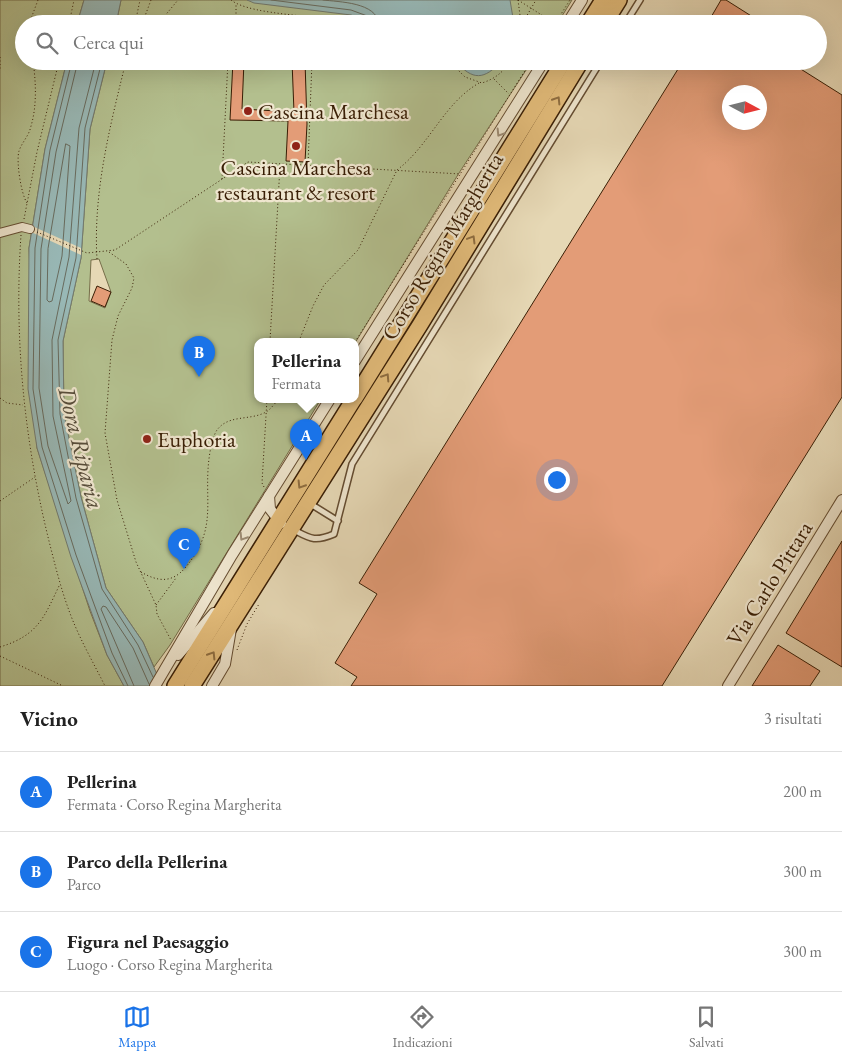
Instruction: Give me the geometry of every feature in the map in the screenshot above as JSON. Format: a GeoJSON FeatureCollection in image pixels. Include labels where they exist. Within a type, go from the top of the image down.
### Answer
{"type":"FeatureCollection","features":[{"type":"Feature","properties":{"kind":"main road"},"geometry":{"type":"LineString","coordinates":[[593,15],[602,0]]}},
{"type":"Feature","properties":{"kind":"main road"},"geometry":{"type":"LineString","coordinates":[[610,15],[619,0]]}},
{"type":"Feature","properties":{"kind":"main road","name":"Corso Regina Margherita"},"geometry":{"type":"LineString","coordinates":[[359,392],[558,70]]}},
{"type":"Feature","properties":{"kind":"main road","name":"Corso Regina Margherita"},"geometry":{"type":"LineString","coordinates":[[175,686],[241,581],[285,525],[307,501],[420,325],[576,70]]}},
{"type":"Feature","properties":{"kind":"main road","name":"Corso Regina Margherita"},"geometry":{"type":"LineString","coordinates":[[192,686],[232,624],[352,403]]}},
{"type":"Feature","properties":{"kind":"street"},"geometry":{"type":"LineString","coordinates":[[573,15],[582,0]]}},
{"type":"Feature","properties":{"kind":"street","name":"Corso Regina Margherita"},"geometry":{"type":"LineString","coordinates":[[359,355],[538,70]]}},
{"type":"Feature","properties":{"kind":"street"},"geometry":{"type":"LineString","coordinates":[[0,233],[26,228]]}},
{"type":"Feature","properties":{"kind":"street","name":"Corso Regina Margherita"},"geometry":{"type":"LineString","coordinates":[[155,686],[267,492],[327,403]]}},
{"type":"Feature","properties":{"kind":"street"},"geometry":{"type":"LineString","coordinates":[[267,492],[270,510],[285,525]]}},
{"type":"Feature","properties":{"kind":"street","name":"Via Carlo Pittara"},"geometry":{"type":"LineString","coordinates":[[728,686],[838,515],[842,500]]}},
{"type":"Feature","properties":{"kind":"street","name":"Corso Regina Margherita"},"geometry":{"type":"LineString","coordinates":[[164,671],[241,581]]}},
{"type":"Feature","properties":{"kind":"street","name":"Corso Regina Margherita"},"geometry":{"type":"LineString","coordinates":[[212,686],[225,664],[232,624]]}},
{"type":"Feature","properties":{"kind":"lane"},"geometry":{"type":"LineString","coordinates":[[631,15],[640,0]]}},
{"type":"Feature","properties":{"kind":"lane"},"geometry":{"type":"LineString","coordinates":[[285,525],[310,539],[324,538],[334,534],[342,496],[352,464],[595,70]]}},
{"type":"Feature","properties":{"kind":"lane"},"geometry":{"type":"LineString","coordinates":[[307,501],[338,521]]}},
{"type":"Feature","properties":{"kind":"path"},"geometry":{"type":"LineString","coordinates":[[32,15],[38,0]]}},
{"type":"Feature","properties":{"kind":"path"},"geometry":{"type":"LineString","coordinates":[[71,15],[74,0]]}},
{"type":"Feature","properties":{"kind":"path"},"geometry":{"type":"LineString","coordinates":[[137,15],[140,0]]}},
{"type":"Feature","properties":{"kind":"path"},"geometry":{"type":"LineString","coordinates":[[145,15],[151,0]]}},
{"type":"Feature","properties":{"kind":"path"},"geometry":{"type":"LineString","coordinates":[[166,15],[178,0]]}},
{"type":"Feature","properties":{"kind":"path"},"geometry":{"type":"LineString","coordinates":[[231,0],[236,4],[299,15]]}},
{"type":"Feature","properties":{"kind":"path"},"geometry":{"type":"LineString","coordinates":[[518,0],[540,15]]}},
{"type":"Feature","properties":{"kind":"path"},"geometry":{"type":"LineString","coordinates":[[518,0],[520,15]]}},
{"type":"Feature","properties":{"kind":"path"},"geometry":{"type":"LineString","coordinates":[[526,15],[536,0]]}},
{"type":"Feature","properties":{"kind":"path"},"geometry":{"type":"LineString","coordinates":[[561,15],[570,0]]}},
{"type":"Feature","properties":{"kind":"path"},"geometry":{"type":"LineString","coordinates":[[236,4],[236,15]]}},
{"type":"Feature","properties":{"kind":"path"},"geometry":{"type":"LineString","coordinates":[[0,57],[0,69]]}},
{"type":"Feature","properties":{"kind":"path"},"geometry":{"type":"LineString","coordinates":[[27,204],[19,172],[19,150],[32,124],[35,86],[34,70]]}},
{"type":"Feature","properties":{"kind":"path"},"geometry":{"type":"LineString","coordinates":[[57,70],[37,152],[27,204],[19,285],[20,367],[35,477],[60,583],[72,620],[104,686]]}},
{"type":"Feature","properties":{"kind":"path"},"geometry":{"type":"LineString","coordinates":[[97,259],[96,224],[100,180],[124,70]]}},
{"type":"Feature","properties":{"kind":"path"},"geometry":{"type":"LineString","coordinates":[[222,180],[228,70]]}},
{"type":"Feature","properties":{"kind":"path"},"geometry":{"type":"LineString","coordinates":[[308,166],[312,70]]}},
{"type":"Feature","properties":{"kind":"path"},"geometry":{"type":"LineString","coordinates":[[458,70],[465,77],[479,83]]}},
{"type":"Feature","properties":{"kind":"path"},"geometry":{"type":"LineString","coordinates":[[300,338],[324,285],[358,250],[398,170],[407,162],[449,107],[464,92],[479,83],[494,79],[504,70]]}},
{"type":"Feature","properties":{"kind":"path"},"geometry":{"type":"LineString","coordinates":[[357,338],[525,70]]}},
{"type":"Feature","properties":{"kind":"path"},"geometry":{"type":"LineString","coordinates":[[494,79],[509,95]]}},
{"type":"Feature","properties":{"kind":"path","name":"Corso Regina Margherita"},"geometry":{"type":"LineString","coordinates":[[26,228],[87,253],[115,250],[248,162],[459,173],[470,181]]}},
{"type":"Feature","properties":{"kind":"path"},"geometry":{"type":"LineString","coordinates":[[270,338],[280,165]]}},
{"type":"Feature","properties":{"kind":"path"},"geometry":{"type":"LineString","coordinates":[[109,251],[126,264],[134,278],[132,288],[118,316],[112,340],[105,434],[118,500],[140,570],[156,605],[157,614],[171,636],[170,645]]}},
{"type":"Feature","properties":{"kind":"path"},"geometry":{"type":"LineString","coordinates":[[0,398],[7,403],[24,405]]}},
{"type":"Feature","properties":{"kind":"path"},"geometry":{"type":"LineString","coordinates":[[267,403],[262,483],[267,492]]}},
{"type":"Feature","properties":{"kind":"path"},"geometry":{"type":"LineString","coordinates":[[156,605],[157,601],[195,555],[204,538],[208,521],[209,457],[216,430],[231,420],[266,412],[275,403]]}},
{"type":"Feature","properties":{"kind":"path"},"geometry":{"type":"LineString","coordinates":[[0,501],[35,477]]}},
{"type":"Feature","properties":{"kind":"path"},"geometry":{"type":"LineString","coordinates":[[140,570],[156,579],[168,580],[177,576]]}},
{"type":"Feature","properties":{"kind":"path"},"geometry":{"type":"LineString","coordinates":[[0,648],[16,641],[38,626],[48,613],[60,583]]}},
{"type":"Feature","properties":{"kind":"path"},"geometry":{"type":"LineString","coordinates":[[235,656],[247,624],[262,598]]}},
{"type":"Feature","properties":{"kind":"path"},"geometry":{"type":"LineString","coordinates":[[0,656],[63,686]]}},
{"type":"Feature","properties":{"kind":"green space"},"geometry":{"type":"Polygon","coordinates":[[[0,0],[84,0],[80,15],[15,15],[15,70],[65,70],[45,149],[29,248],[37,448],[90,611],[107,655],[124,686],[0,686],[0,0]]]}},
{"type":"Feature","properties":{"kind":"green space"},"geometry":{"type":"Polygon","coordinates":[[[121,0],[572,0],[563,15],[118,15],[121,0]]]}},
{"type":"Feature","properties":{"kind":"green space"},"geometry":{"type":"Polygon","coordinates":[[[105,70],[526,70],[459,173],[358,338],[254,338],[254,403],[319,403],[170,645],[154,667],[143,642],[106,588],[81,497],[64,414],[63,341],[81,258],[90,129],[105,70]],[[99,259],[91,260],[89,301],[105,308],[111,292],[99,259]]]}},
{"type":"Feature","properties":{"kind":"water"},"geometry":{"type":"Polygon","coordinates":[[[84,0],[121,0],[118,15],[80,15],[84,0]]]}},
{"type":"Feature","properties":{"kind":"water"},"geometry":{"type":"Polygon","coordinates":[[[247,0],[510,0],[512,15],[351,15],[254,3],[247,0]]]}},
{"type":"Feature","properties":{"kind":"water"},"geometry":{"type":"Polygon","coordinates":[[[65,70],[105,70],[90,129],[81,258],[63,341],[64,414],[81,497],[106,588],[143,642],[162,686],[124,686],[107,655],[71,557],[37,448],[28,389],[29,248],[45,149],[65,70]]]}},
{"type":"Feature","properties":{"kind":"water"},"geometry":{"type":"Polygon","coordinates":[[[465,70],[491,70],[479,76],[465,70]]]}},
{"type":"Feature","properties":{"kind":"pier"},"geometry":{"type":"Polygon","coordinates":[[[30,225],[81,248],[81,255],[29,231],[30,225]]]}},
{"type":"Feature","properties":{"kind":"building"},"geometry":{"type":"Polygon","coordinates":[[[721,0],[726,0],[750,15],[712,15],[721,0]]]}},
{"type":"Feature","properties":{"kind":"building","name":"Cascina Marchesa"},"geometry":{"type":"Polygon","coordinates":[[[233,70],[244,70],[242,109],[294,112],[292,70],[305,70],[307,124],[305,162],[286,161],[288,121],[230,120],[233,70]]]}},
{"type":"Feature","properties":{"kind":"building"},"geometry":{"type":"Polygon","coordinates":[[[677,70],[802,70],[842,95],[842,397],[662,686],[351,686],[357,677],[335,663],[377,594],[359,583],[677,70]]]}},
{"type":"Feature","properties":{"kind":"building"},"geometry":{"type":"Polygon","coordinates":[[[97,286],[111,292],[105,307],[91,301],[97,286]]]}},
{"type":"Feature","properties":{"kind":"building"},"geometry":{"type":"Polygon","coordinates":[[[842,541],[842,667],[786,633],[842,541]]]}},
{"type":"Feature","properties":{"kind":"building"},"geometry":{"type":"Polygon","coordinates":[[[778,645],[820,671],[810,686],[752,686],[778,645]]]}},
{"type":"Feature","properties":{"kind":"place","name":"Cascina Marchesa"},"geometry":{"type":"Point","coordinates":[248,111]}},
{"type":"Feature","properties":{"kind":"place","name":"Cascina Marchesa restaurant & resort"},"geometry":{"type":"Point","coordinates":[296,146]}},
{"type":"Feature","properties":{"kind":"place","name":"Parco della Pellerina"},"geometry":{"type":"Point","coordinates":[199,377]}},
{"type":"Feature","properties":{"kind":"place","name":"Euphoria"},"geometry":{"type":"Point","coordinates":[147,439]}},
{"type":"Feature","properties":{"kind":"place","name":"Pellerina"},"geometry":{"type":"Point","coordinates":[306,460]}},
{"type":"Feature","properties":{"kind":"place","name":"Figura nel Paesaggio"},"geometry":{"type":"Point","coordinates":[184,569]}},
{"type":"Feature","properties":{"kind":"water label","name":"Dora Riparia"},"geometry":{"type":"Point","coordinates":[81,448]}}]}
